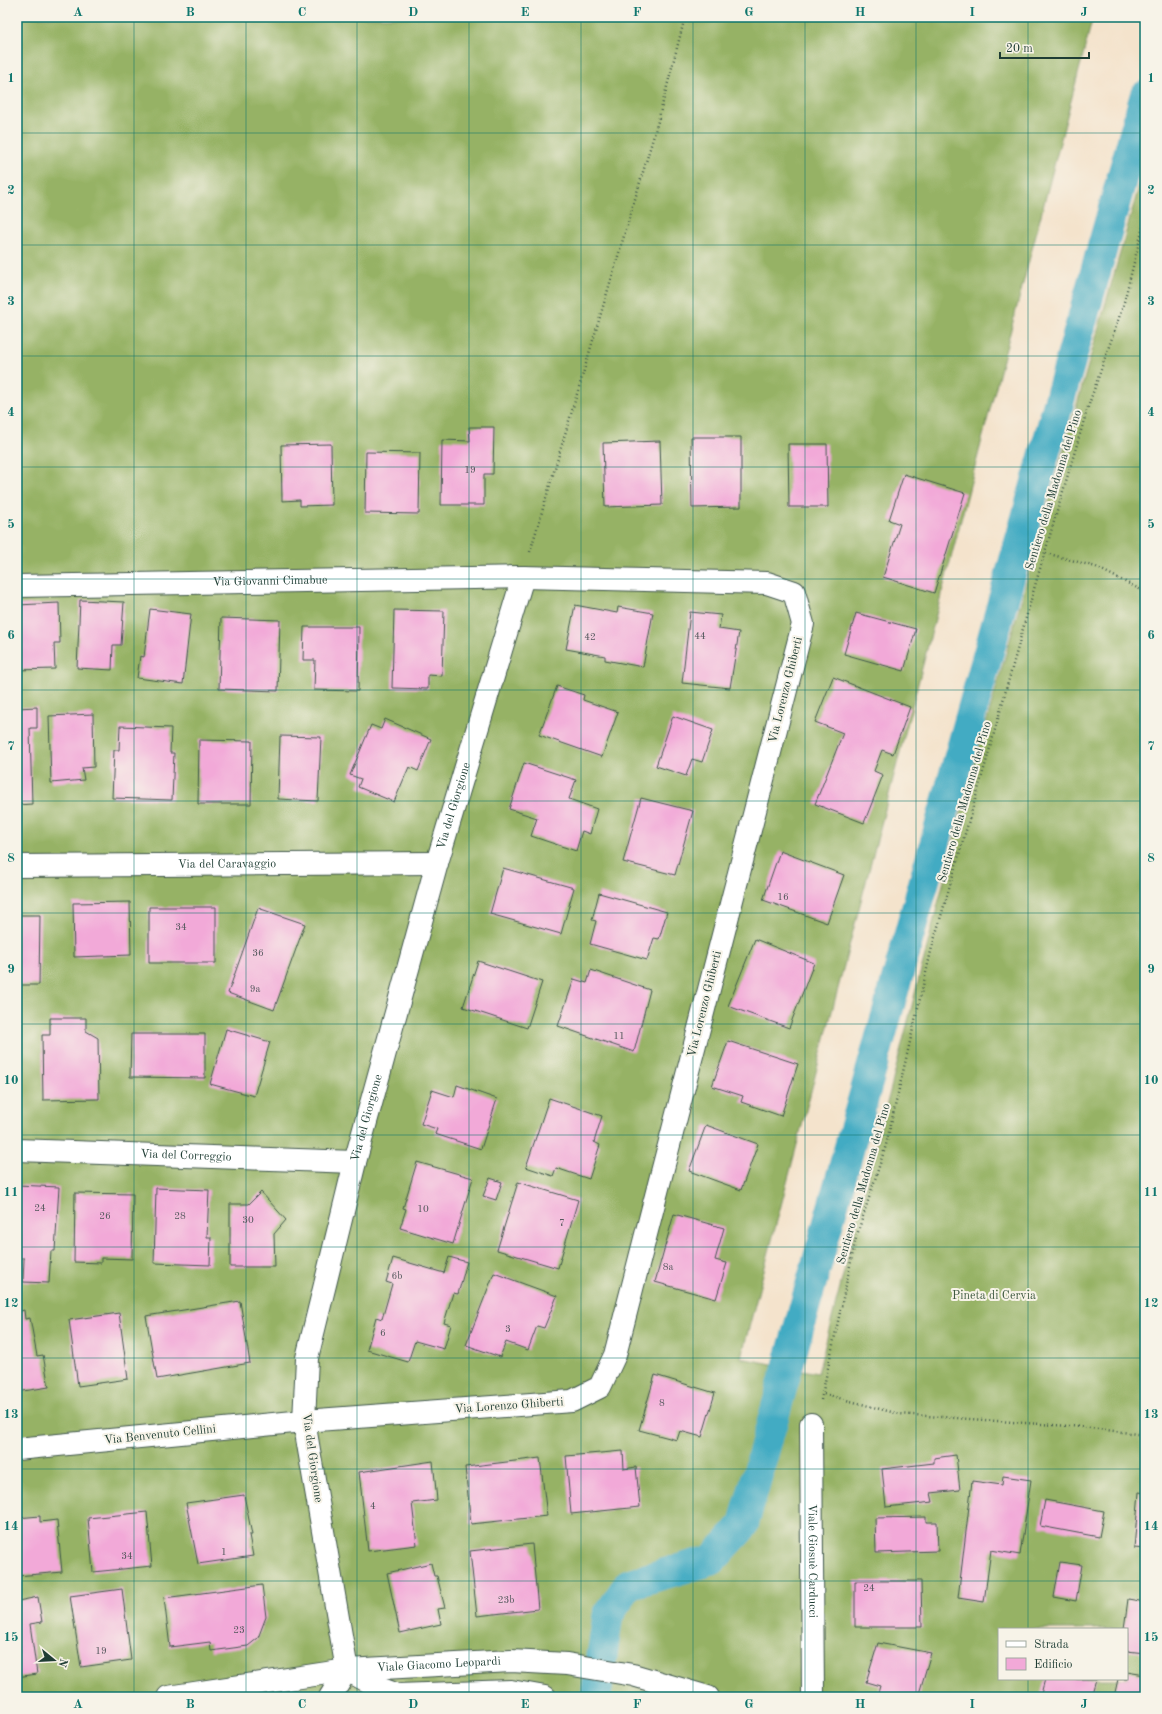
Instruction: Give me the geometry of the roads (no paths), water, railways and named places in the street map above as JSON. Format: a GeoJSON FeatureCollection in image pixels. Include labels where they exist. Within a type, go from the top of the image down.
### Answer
{"type":"FeatureCollection","features":[{"type":"Feature","properties":{"kind":"street","name":"Via Giovanni Cimabue"},"geometry":{"type":"LineString","coordinates":[[17,586],[523,577]]}},
{"type":"Feature","properties":{"kind":"street","name":"Via del Giorgione"},"geometry":{"type":"LineString","coordinates":[[347,1670],[304,1421],[307,1358],[355,1162],[437,863],[523,577]]}},
{"type":"Feature","properties":{"kind":"street","name":"Via Lorenzo Ghiberti"},"geometry":{"type":"LineString","coordinates":[[304,1421],[572,1401],[600,1387],[615,1355],[803,624],[794,592],[767,583],[523,577]]}},
{"type":"Feature","properties":{"kind":"street","name":"Via del Caravaggio"},"geometry":{"type":"LineString","coordinates":[[17,866],[437,863]]}},
{"type":"Feature","properties":{"kind":"street","name":"Via del Correggio"},"geometry":{"type":"LineString","coordinates":[[17,1150],[355,1162]]}},
{"type":"Feature","properties":{"kind":"street","name":"Via Benvenuto Cellini"},"geometry":{"type":"LineString","coordinates":[[17,1449],[304,1421]]}},
{"type":"Feature","properties":{"kind":"street","name":"Viale Giosuè Carducci"},"geometry":{"type":"LineString","coordinates":[[811,1424],[813,1697]]}},
{"type":"Feature","properties":{"kind":"street","name":"Viale Giacomo Leopardi"},"geometry":{"type":"LineString","coordinates":[[168,1697],[347,1670],[511,1661],[566,1664],[633,1675],[708,1697]]}},
{"type":"Feature","properties":{"kind":"street"},"geometry":{"type":"LineString","coordinates":[[330,1697],[347,1670],[393,1696],[511,1692],[545,1697]]}},
{"type":"Feature","properties":{"kind":"waterway"},"geometry":{"type":"LineString","coordinates":[[596,1697],[608,1615],[629,1584],[712,1560],[743,1526],[1145,96]]}},
{"type":"Feature","properties":{"kind":"park label","name":"Pineta di Cervia"},"geometry":{"type":"Point","coordinates":[994,1296]}}]}
